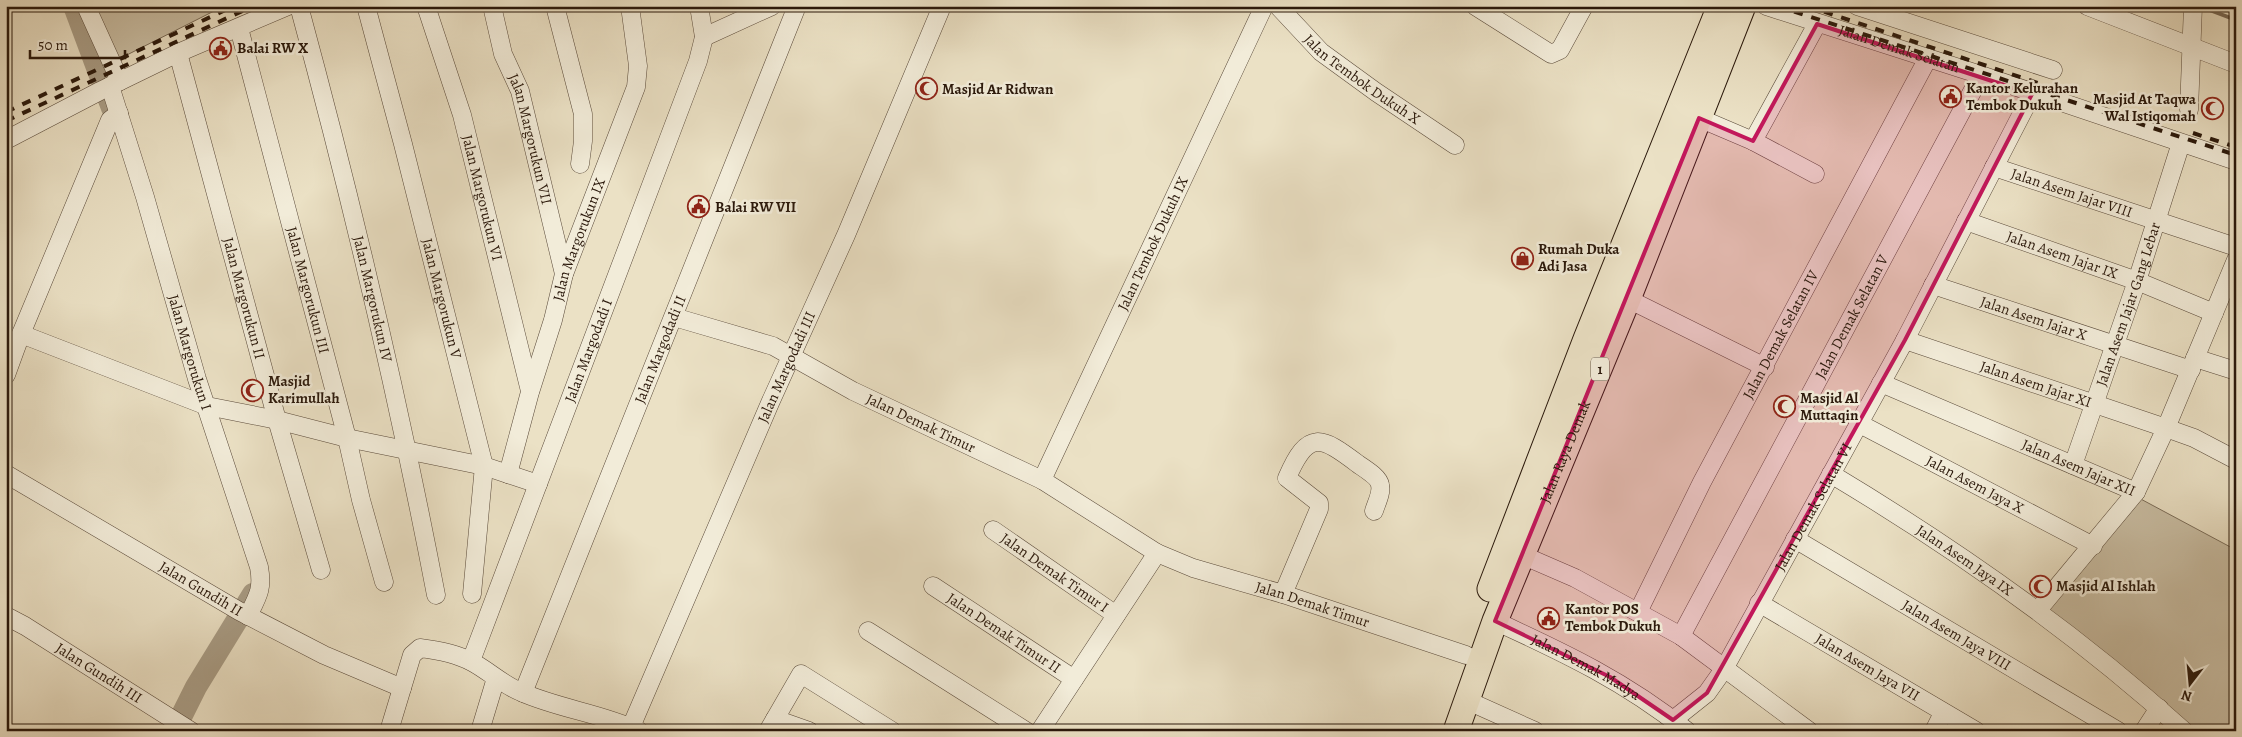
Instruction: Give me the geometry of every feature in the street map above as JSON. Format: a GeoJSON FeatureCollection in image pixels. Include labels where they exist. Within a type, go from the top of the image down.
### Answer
{"type":"FeatureCollection","features":[{"type":"Feature","properties":{"kind":"highway","name":"Jalan Raya Demak"},"geometry":{"type":"LineString","coordinates":[[1456,731],[1495,621],[1522,555],[1582,382],[1720,6]]}},
{"type":"Feature","properties":{"kind":"highway","name":"Jalan Raya Demak"},"geometry":{"type":"LineString","coordinates":[[1440,731],[1466,655],[1582,382],[1628,299],[1743,6]]}},
{"type":"Feature","properties":{"kind":"street","name":"Jalan Margorukun I"},"geometry":{"type":"LineString","coordinates":[[86,6],[110,86],[116,115],[204,405],[260,567],[261,592],[245,614]]}},
{"type":"Feature","properties":{"kind":"street"},"geometry":{"type":"LineString","coordinates":[[6,140],[178,53],[288,6]]}},
{"type":"Feature","properties":{"kind":"street","name":"Jalan Margorukun IV"},"geometry":{"type":"LineString","coordinates":[[299,6],[331,124],[408,449],[436,596]]}},
{"type":"Feature","properties":{"kind":"street","name":"Jalan Margorukun V"},"geometry":{"type":"LineString","coordinates":[[366,6],[403,144],[484,466],[472,594]]}},
{"type":"Feature","properties":{"kind":"street","name":"Jalan Margorukun VI"},"geometry":{"type":"LineString","coordinates":[[426,6],[462,114],[530,392]]}},
{"type":"Feature","properties":{"kind":"street","name":"Jalan Margorukun VII"},"geometry":{"type":"LineString","coordinates":[[492,6],[503,54],[520,91],[564,274]]}},
{"type":"Feature","properties":{"kind":"street"},"geometry":{"type":"LineString","coordinates":[[555,6],[583,114],[583,141],[580,164]]}},
{"type":"Feature","properties":{"kind":"street","name":"Jalan Margorukun IX"},"geometry":{"type":"LineString","coordinates":[[508,474],[530,392],[549,334],[564,274],[636,87],[638,66],[630,6]]}},
{"type":"Feature","properties":{"kind":"street"},"geometry":{"type":"LineString","coordinates":[[699,6],[704,37],[765,8]]}},
{"type":"Feature","properties":{"kind":"street","name":"Jalan Margodadi II"},"geometry":{"type":"LineString","coordinates":[[523,693],[797,6]]}},
{"type":"Feature","properties":{"kind":"street","name":"Jalan Margodadi III"},"geometry":{"type":"LineString","coordinates":[[635,729],[791,356],[846,235],[942,6]]}},
{"type":"Feature","properties":{"kind":"street","name":"Jalan Tembok Dukuh IX"},"geometry":{"type":"LineString","coordinates":[[1042,480],[1264,6]]}},
{"type":"Feature","properties":{"kind":"street","name":"Jalan Tembok Dukuh X"},"geometry":{"type":"LineString","coordinates":[[1278,6],[1321,52],[1376,92],[1455,145]]}},
{"type":"Feature","properties":{"kind":"street"},"geometry":{"type":"LineString","coordinates":[[1475,6],[1549,54],[1560,50],[1584,6]]}},
{"type":"Feature","properties":{"kind":"street","name":"Jalan Demak Selatan"},"geometry":{"type":"LineString","coordinates":[[1766,6],[2236,161]]}},
{"type":"Feature","properties":{"kind":"street"},"geometry":{"type":"LineString","coordinates":[[1856,6],[1883,10],[2053,70]]}},
{"type":"Feature","properties":{"kind":"street"},"geometry":{"type":"LineString","coordinates":[[2087,6],[2236,64]]}},
{"type":"Feature","properties":{"kind":"street"},"geometry":{"type":"LineString","coordinates":[[2189,110],[2193,6]]}},
{"type":"Feature","properties":{"kind":"street"},"geometry":{"type":"LineString","coordinates":[[1752,141],[1817,24]]}},
{"type":"Feature","properties":{"kind":"street","name":"Jalan Margorukun III"},"geometry":{"type":"LineString","coordinates":[[239,28],[384,582]]}},
{"type":"Feature","properties":{"kind":"street","name":"Jalan Margodadi I"},"geometry":{"type":"LineString","coordinates":[[471,661],[694,73],[704,37]]}},
{"type":"Feature","properties":{"kind":"street","name":"Jalan Margorukun II"},"geometry":{"type":"LineString","coordinates":[[178,53],[277,420],[321,570]]}},
{"type":"Feature","properties":{"kind":"street","name":"Jalan Demak Selatan IV"},"geometry":{"type":"LineString","coordinates":[[1638,612],[1702,482],[1928,58]]}},
{"type":"Feature","properties":{"kind":"street","name":"Jalan Demak Selatan V"},"geometry":{"type":"LineString","coordinates":[[1681,636],[1980,75]]}},
{"type":"Feature","properties":{"kind":"street","name":"Jalan Demak Selatan VI"},"geometry":{"type":"LineString","coordinates":[[1680,725],[1724,669],[1905,340],[2032,94]]}},
{"type":"Feature","properties":{"kind":"street"},"geometry":{"type":"LineString","coordinates":[[6,375],[116,115]]}},
{"type":"Feature","properties":{"kind":"street"},"geometry":{"type":"LineString","coordinates":[[1699,118],[1752,141],[1814,174]]}},
{"type":"Feature","properties":{"kind":"street","name":"Jalan Asem Jajar Gang Lebar"},"geometry":{"type":"LineString","coordinates":[[2073,465],[2114,344],[2138,281],[2181,143]]}},
{"type":"Feature","properties":{"kind":"street","name":"Jalan Asem Jajar VIII"},"geometry":{"type":"LineString","coordinates":[[1994,166],[2236,247]]}},
{"type":"Feature","properties":{"kind":"street","name":"Jalan Asem Jajar IX"},"geometry":{"type":"LineString","coordinates":[[1966,221],[2138,281],[2214,313]]}},
{"type":"Feature","properties":{"kind":"street"},"geometry":{"type":"LineString","coordinates":[[2136,492],[2166,428],[2236,260]]}},
{"type":"Feature","properties":{"kind":"street","name":"Jalan Asem Jajar X"},"geometry":{"type":"LineString","coordinates":[[1934,285],[2114,344],[2193,364],[2236,371]]}},
{"type":"Feature","properties":{"kind":"street"},"geometry":{"type":"LineString","coordinates":[[1628,299],[1764,367]]}},
{"type":"Feature","properties":{"kind":"street","name":"Jalan Demak Timur"},"geometry":{"type":"LineString","coordinates":[[674,317],[759,341],[791,356],[853,391],[1042,480],[1157,553],[1193,568],[1283,594],[1466,655]]}},
{"type":"Feature","properties":{"kind":"street"},"geometry":{"type":"LineString","coordinates":[[22,334],[204,405],[277,420],[347,438],[484,466],[538,484]]}},
{"type":"Feature","properties":{"kind":"street","name":"Jalan Asem Jajar XI"},"geometry":{"type":"LineString","coordinates":[[1905,340],[2194,438],[2236,460]]}},
{"type":"Feature","properties":{"kind":"street","name":"Jalan Asem Jajar XII"},"geometry":{"type":"LineString","coordinates":[[1880,383],[2136,492],[2038,610]]}},
{"type":"Feature","properties":{"kind":"street","name":"Jalan Asem Jaya X"},"geometry":{"type":"LineString","coordinates":[[1858,423],[2093,546]]}},
{"type":"Feature","properties":{"kind":"street"},"geometry":{"type":"LineString","coordinates":[[1283,594],[1319,509],[1318,503],[1288,478],[1302,450],[1311,444],[1324,442],[1336,447],[1377,479],[1381,488],[1374,511]]}},
{"type":"Feature","properties":{"kind":"street","name":"Jalan Gundih II"},"geometry":{"type":"LineString","coordinates":[[6,474],[245,614],[324,655],[402,688]]}},
{"type":"Feature","properties":{"kind":"street","name":"Jalan Asem Jaya IX"},"geometry":{"type":"LineString","coordinates":[[1831,474],[1940,543],[2038,610],[2159,708],[2184,731]]}},
{"type":"Feature","properties":{"kind":"street","name":"Jalan Demak Timur I"},"geometry":{"type":"LineString","coordinates":[[993,530],[1116,615]]}},
{"type":"Feature","properties":{"kind":"street","name":"Jalan Asem Jaya VIII"},"geometry":{"type":"LineString","coordinates":[[1795,538],[2118,731]]}},
{"type":"Feature","properties":{"kind":"street"},"geometry":{"type":"LineString","coordinates":[[1040,731],[1157,553]]}},
{"type":"Feature","properties":{"kind":"street"},"geometry":{"type":"LineString","coordinates":[[1522,555],[1558,570],[1681,636],[1809,731]]}},
{"type":"Feature","properties":{"kind":"street","name":"Jalan Demak Timur II"},"geometry":{"type":"LineString","coordinates":[[933,586],[1074,679]]}},
{"type":"Feature","properties":{"kind":"street","name":"Jalan Asem Jaya VII"},"geometry":{"type":"LineString","coordinates":[[1759,603],[1976,731]]}},
{"type":"Feature","properties":{"kind":"street","name":"Jalan Gundih III"},"geometry":{"type":"LineString","coordinates":[[6,616],[25,626],[183,726]]}},
{"type":"Feature","properties":{"kind":"street","name":"Jalan Demak Madya"},"geometry":{"type":"LineString","coordinates":[[1495,621],[1569,655],[1610,677],[1680,725]]}},
{"type":"Feature","properties":{"kind":"street"},"geometry":{"type":"LineString","coordinates":[[868,631],[1026,731]]}},
{"type":"Feature","properties":{"kind":"street"},"geometry":{"type":"LineString","coordinates":[[389,731],[413,654],[420,648],[439,651],[471,661],[523,693],[612,725],[635,729]]}},
{"type":"Feature","properties":{"kind":"street"},"geometry":{"type":"LineString","coordinates":[[809,731],[772,725],[801,674],[892,731]]}},
{"type":"Feature","properties":{"kind":"street"},"geometry":{"type":"LineString","coordinates":[[480,731],[496,678]]}},
{"type":"Feature","properties":{"kind":"street"},"geometry":{"type":"LineString","coordinates":[[1466,700],[1535,731]]}},
{"type":"Feature","properties":{"kind":"street"},"geometry":{"type":"LineString","coordinates":[[2144,731],[2159,708]]}},
{"type":"Feature","properties":{"kind":"street"},"geometry":{"type":"LineString","coordinates":[[1934,731],[1943,713]]}},
{"type":"Feature","properties":{"kind":"highlighted area"},"geometry":{"type":"Polygon","coordinates":[[[1817,24],[2032,94],[1905,340],[1707,693],[1673,720],[1610,677],[1495,621],[1699,118],[1753,141],[1817,24]]]}},
{"type":"Feature","properties":{"kind":"shaded area"},"geometry":{"type":"Polygon","coordinates":[[[79,6],[224,6],[105,66],[79,6]]]}},
{"type":"Feature","properties":{"kind":"shaded area"},"geometry":{"type":"Polygon","coordinates":[[[2137,497],[2236,550],[2236,731],[2187,731],[2040,609],[2137,497]]]}},
{"type":"Feature","properties":{"kind":"waterway"},"geometry":{"type":"LineString","coordinates":[[74,6],[112,108]]}},
{"type":"Feature","properties":{"kind":"waterway"},"geometry":{"type":"LineString","coordinates":[[2199,6],[2236,20]]}},
{"type":"Feature","properties":{"kind":"waterway"},"geometry":{"type":"LineString","coordinates":[[174,731],[196,687],[253,594]]}},
{"type":"Feature","properties":{"kind":"railway"},"geometry":{"type":"LineString","coordinates":[[6,112],[234,6]]}},
{"type":"Feature","properties":{"kind":"railway"},"geometry":{"type":"LineString","coordinates":[[6,121],[253,6]]}},
{"type":"Feature","properties":{"kind":"railway"},"geometry":{"type":"LineString","coordinates":[[1777,6],[2236,155]]}},
{"type":"Feature","properties":{"kind":"railway"},"geometry":{"type":"LineString","coordinates":[[1807,6],[2041,84]]}},
{"type":"Feature","properties":{"kind":"railway"},"geometry":{"type":"LineString","coordinates":[[2193,133],[2236,147]]}},
{"type":"Feature","properties":{"kind":"place","name":"Balai RW X"},"geometry":{"type":"Point","coordinates":[221,48]}},
{"type":"Feature","properties":{"kind":"place","name":"Masjid Ar Ridwan"},"geometry":{"type":"Point","coordinates":[926,89]}},
{"type":"Feature","properties":{"kind":"place","name":"Kantor Kelurahan Tembok Dukuh"},"geometry":{"type":"Point","coordinates":[1950,97]}},
{"type":"Feature","properties":{"kind":"place","name":"Masjid At Taqwa Wal Istiqomah"},"geometry":{"type":"Point","coordinates":[2212,108]}},
{"type":"Feature","properties":{"kind":"place","name":"Balai RW VII"},"geometry":{"type":"Point","coordinates":[699,207]}},
{"type":"Feature","properties":{"kind":"place","name":"Rumah Duka Adi Jasa"},"geometry":{"type":"Point","coordinates":[1522,258]}},
{"type":"Feature","properties":{"kind":"place","name":"Masjid Karimullah"},"geometry":{"type":"Point","coordinates":[252,390]}},
{"type":"Feature","properties":{"kind":"place","name":"Masjid Al Muttaqin"},"geometry":{"type":"Point","coordinates":[1784,407]}},
{"type":"Feature","properties":{"kind":"place","name":"Masjid Al Ishlah"},"geometry":{"type":"Point","coordinates":[2040,586]}},
{"type":"Feature","properties":{"kind":"place","name":"Kantor POS Tembok Dukuh"},"geometry":{"type":"Point","coordinates":[1549,618]}}]}
